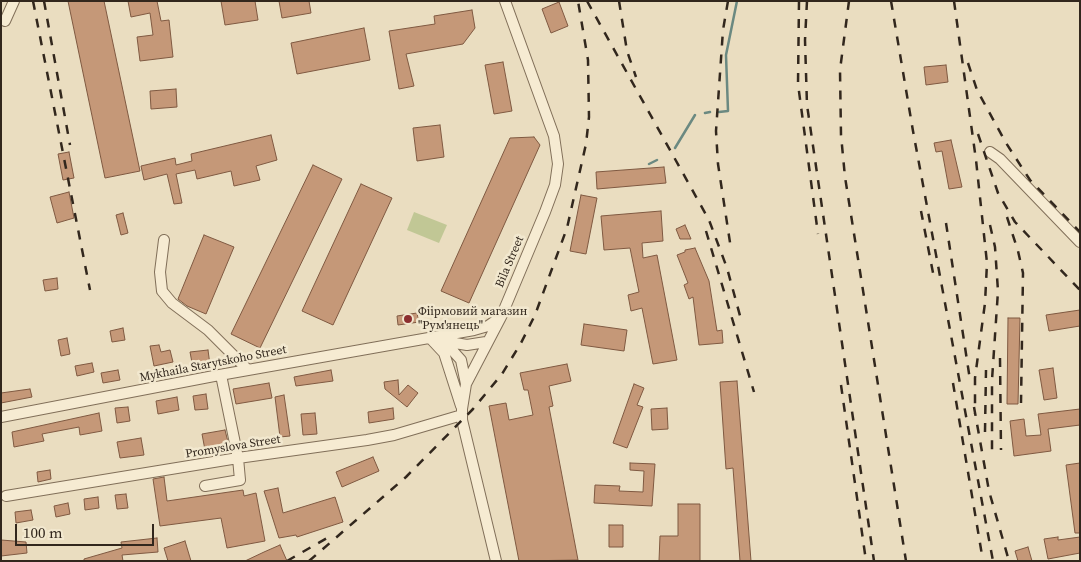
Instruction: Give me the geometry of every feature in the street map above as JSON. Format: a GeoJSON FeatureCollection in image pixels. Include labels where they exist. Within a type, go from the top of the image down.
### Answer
{"type":"FeatureCollection","features":[{"type":"Feature","properties":{"kind":"street"},"geometry":{"type":"LineString","coordinates":[[5,21],[14,1]]}},
{"type":"Feature","properties":{"kind":"street","name":"Bila Street"},"geometry":{"type":"LineString","coordinates":[[496,561],[462,412],[466,384],[486,342],[501,317],[549,203],[555,185],[558,164],[554,136],[505,1]]}},
{"type":"Feature","properties":{"kind":"street"},"geometry":{"type":"LineString","coordinates":[[990,152],[1000,159],[1080,242]]}},
{"type":"Feature","properties":{"kind":"street"},"geometry":{"type":"LineString","coordinates":[[164,240],[160,272],[162,291],[172,304],[208,330],[248,370]]}},
{"type":"Feature","properties":{"kind":"street","name":"Mykhaila Starytskoho Street"},"geometry":{"type":"LineString","coordinates":[[1,417],[248,370],[474,330],[488,326],[501,317]]}},
{"type":"Feature","properties":{"kind":"street"},"geometry":{"type":"LineString","coordinates":[[430,338],[452,350],[461,360],[466,384]]}},
{"type":"Feature","properties":{"kind":"street"},"geometry":{"type":"LineString","coordinates":[[430,338],[444,352],[462,412]]}},
{"type":"Feature","properties":{"kind":"street","name":"Mykhaila Starytskoho Street"},"geometry":{"type":"LineString","coordinates":[[430,338],[467,344],[486,342]]}},
{"type":"Feature","properties":{"kind":"street"},"geometry":{"type":"LineString","coordinates":[[205,486],[240,480],[238,458],[221,375]]}},
{"type":"Feature","properties":{"kind":"street","name":"Promyslova Street"},"geometry":{"type":"LineString","coordinates":[[6,496],[238,458],[385,437],[462,412]]}},
{"type":"Feature","properties":{"kind":"green space"},"geometry":{"type":"Polygon","coordinates":[[[414,212],[447,225],[439,243],[407,230],[414,212]]]}},
{"type":"Feature","properties":{"kind":"building"},"geometry":{"type":"Polygon","coordinates":[[[68,1],[104,1],[140,171],[105,178],[68,1]]]}},
{"type":"Feature","properties":{"kind":"building"},"geometry":{"type":"Polygon","coordinates":[[[128,1],[157,1],[161,21],[169,20],[173,57],[140,61],[137,37],[153,35],[150,13],[131,17],[128,1]]]}},
{"type":"Feature","properties":{"kind":"building"},"geometry":{"type":"Polygon","coordinates":[[[221,1],[255,1],[258,20],[225,25],[221,1]]]}},
{"type":"Feature","properties":{"kind":"building"},"geometry":{"type":"Polygon","coordinates":[[[279,1],[309,1],[311,13],[282,18],[279,1]]]}},
{"type":"Feature","properties":{"kind":"building"},"geometry":{"type":"Polygon","coordinates":[[[559,2],[568,26],[551,33],[542,9],[559,2]]]}},
{"type":"Feature","properties":{"kind":"building"},"geometry":{"type":"Polygon","coordinates":[[[472,10],[475,28],[463,44],[406,54],[414,86],[399,89],[389,31],[435,24],[434,16],[472,10]]]}},
{"type":"Feature","properties":{"kind":"building"},"geometry":{"type":"Polygon","coordinates":[[[364,28],[370,60],[297,74],[291,43],[364,28]]]}},
{"type":"Feature","properties":{"kind":"building"},"geometry":{"type":"Polygon","coordinates":[[[503,62],[512,111],[494,114],[485,65],[503,62]]]}},
{"type":"Feature","properties":{"kind":"building"},"geometry":{"type":"Polygon","coordinates":[[[946,65],[948,82],[926,85],[924,67],[946,65]]]}},
{"type":"Feature","properties":{"kind":"building"},"geometry":{"type":"Polygon","coordinates":[[[176,89],[177,107],[151,109],[150,91],[176,89]]]}},
{"type":"Feature","properties":{"kind":"building"},"geometry":{"type":"Polygon","coordinates":[[[440,125],[444,157],[417,161],[413,128],[440,125]]]}},
{"type":"Feature","properties":{"kind":"building"},"geometry":{"type":"Polygon","coordinates":[[[271,135],[277,160],[256,166],[260,180],[234,186],[231,171],[197,179],[195,170],[176,174],[182,203],[174,204],[167,174],[144,180],[141,166],[175,158],[176,165],[192,161],[191,154],[271,135]]]}},
{"type":"Feature","properties":{"kind":"building"},"geometry":{"type":"Polygon","coordinates":[[[534,137],[540,145],[469,303],[441,291],[510,138],[534,137]]]}},
{"type":"Feature","properties":{"kind":"building"},"geometry":{"type":"Polygon","coordinates":[[[951,140],[962,187],[949,189],[942,151],[936,152],[934,143],[951,140]]]}},
{"type":"Feature","properties":{"kind":"building"},"geometry":{"type":"Polygon","coordinates":[[[69,152],[74,178],[63,180],[58,154],[69,152]]]}},
{"type":"Feature","properties":{"kind":"building"},"geometry":{"type":"Polygon","coordinates":[[[313,165],[342,179],[260,348],[231,334],[313,165]]]}},
{"type":"Feature","properties":{"kind":"building"},"geometry":{"type":"Polygon","coordinates":[[[664,167],[666,183],[597,189],[596,172],[664,167]]]}},
{"type":"Feature","properties":{"kind":"building"},"geometry":{"type":"Polygon","coordinates":[[[361,184],[392,198],[333,325],[302,311],[361,184]]]}},
{"type":"Feature","properties":{"kind":"building"},"geometry":{"type":"Polygon","coordinates":[[[69,192],[74,218],[57,223],[50,197],[69,192]]]}},
{"type":"Feature","properties":{"kind":"building"},"geometry":{"type":"Polygon","coordinates":[[[581,195],[597,198],[586,254],[570,251],[581,195]]]}},
{"type":"Feature","properties":{"kind":"building"},"geometry":{"type":"Polygon","coordinates":[[[661,211],[663,241],[642,243],[643,258],[657,255],[677,360],[653,364],[642,308],[631,311],[628,295],[639,292],[630,248],[604,250],[601,216],[661,211]]]}},
{"type":"Feature","properties":{"kind":"building"},"geometry":{"type":"Polygon","coordinates":[[[123,213],[128,233],[121,235],[116,215],[123,213]]]}},
{"type":"Feature","properties":{"kind":"building"},"geometry":{"type":"Polygon","coordinates":[[[685,225],[691,239],[680,239],[676,229],[685,225]]]}},
{"type":"Feature","properties":{"kind":"building"},"geometry":{"type":"Polygon","coordinates":[[[204,235],[234,247],[206,314],[187,306],[178,299],[204,235]]]}},
{"type":"Feature","properties":{"kind":"building"},"geometry":{"type":"Polygon","coordinates":[[[695,248],[709,281],[717,331],[722,330],[723,343],[699,345],[693,297],[689,299],[684,285],[688,283],[677,255],[685,252],[685,250],[695,248]]]}},
{"type":"Feature","properties":{"kind":"building"},"geometry":{"type":"Polygon","coordinates":[[[57,278],[58,289],[45,291],[43,280],[57,278]]]}},
{"type":"Feature","properties":{"kind":"building"},"geometry":{"type":"Polygon","coordinates":[[[1080,310],[1080,326],[1049,331],[1046,315],[1080,310]]]}},
{"type":"Feature","properties":{"kind":"building","name":"Фіірмовий магазин \"Рум'янець\""},"geometry":{"type":"Polygon","coordinates":[[[417,313],[419,322],[398,325],[397,316],[417,313]]]}},
{"type":"Feature","properties":{"kind":"building"},"geometry":{"type":"Polygon","coordinates":[[[1008,318],[1020,318],[1018,404],[1007,404],[1008,318]]]}},
{"type":"Feature","properties":{"kind":"building"},"geometry":{"type":"Polygon","coordinates":[[[584,324],[627,330],[624,351],[581,345],[584,324]]]}},
{"type":"Feature","properties":{"kind":"building"},"geometry":{"type":"Polygon","coordinates":[[[123,328],[125,340],[112,342],[110,331],[123,328]]]}},
{"type":"Feature","properties":{"kind":"building"},"geometry":{"type":"Polygon","coordinates":[[[67,338],[70,354],[61,356],[58,340],[67,338]]]}},
{"type":"Feature","properties":{"kind":"building"},"geometry":{"type":"Polygon","coordinates":[[[159,345],[161,352],[170,350],[173,362],[154,366],[150,346],[159,345]]]}},
{"type":"Feature","properties":{"kind":"building"},"geometry":{"type":"Polygon","coordinates":[[[208,350],[210,365],[193,368],[190,352],[208,350]]]}},
{"type":"Feature","properties":{"kind":"building"},"geometry":{"type":"Polygon","coordinates":[[[92,363],[94,372],[77,376],[75,366],[92,363]]]}},
{"type":"Feature","properties":{"kind":"building"},"geometry":{"type":"Polygon","coordinates":[[[567,364],[571,381],[549,386],[553,406],[549,407],[578,560],[519,561],[489,406],[506,403],[509,420],[533,415],[528,390],[524,390],[520,373],[567,364]]]}},
{"type":"Feature","properties":{"kind":"building"},"geometry":{"type":"Polygon","coordinates":[[[1053,368],[1057,398],[1044,400],[1039,370],[1053,368]]]}},
{"type":"Feature","properties":{"kind":"building"},"geometry":{"type":"Polygon","coordinates":[[[118,370],[120,380],[103,383],[101,373],[118,370]]]}},
{"type":"Feature","properties":{"kind":"building"},"geometry":{"type":"Polygon","coordinates":[[[331,370],[333,381],[296,386],[294,377],[331,370]]]}},
{"type":"Feature","properties":{"kind":"building"},"geometry":{"type":"Polygon","coordinates":[[[398,380],[399,395],[408,385],[418,393],[407,407],[385,389],[384,382],[398,380]]]}},
{"type":"Feature","properties":{"kind":"building"},"geometry":{"type":"Polygon","coordinates":[[[737,381],[751,561],[740,561],[733,468],[726,469],[720,382],[737,381]]]}},
{"type":"Feature","properties":{"kind":"building"},"geometry":{"type":"Polygon","coordinates":[[[269,383],[272,398],[236,404],[233,389],[269,383]]]}},
{"type":"Feature","properties":{"kind":"building"},"geometry":{"type":"Polygon","coordinates":[[[634,384],[644,388],[637,405],[643,407],[627,448],[613,443],[634,384]]]}},
{"type":"Feature","properties":{"kind":"building"},"geometry":{"type":"Polygon","coordinates":[[[30,389],[32,397],[1,403],[1,393],[30,389]]]}},
{"type":"Feature","properties":{"kind":"building"},"geometry":{"type":"Polygon","coordinates":[[[206,394],[208,409],[195,410],[193,396],[206,394]]]}},
{"type":"Feature","properties":{"kind":"building"},"geometry":{"type":"Polygon","coordinates":[[[284,395],[290,436],[280,437],[275,397],[284,395]]]}},
{"type":"Feature","properties":{"kind":"building"},"geometry":{"type":"Polygon","coordinates":[[[177,397],[179,410],[158,414],[156,401],[177,397]]]}},
{"type":"Feature","properties":{"kind":"building"},"geometry":{"type":"Polygon","coordinates":[[[128,407],[130,421],[117,423],[115,408],[128,407]]]}},
{"type":"Feature","properties":{"kind":"building"},"geometry":{"type":"Polygon","coordinates":[[[393,408],[394,419],[369,423],[368,412],[393,408]]]}},
{"type":"Feature","properties":{"kind":"building"},"geometry":{"type":"Polygon","coordinates":[[[667,408],[668,429],[652,430],[651,409],[667,408]]]}},
{"type":"Feature","properties":{"kind":"building"},"geometry":{"type":"Polygon","coordinates":[[[1080,409],[1080,425],[1048,429],[1051,451],[1014,456],[1010,421],[1024,419],[1026,436],[1041,435],[1038,414],[1080,409]]]}},
{"type":"Feature","properties":{"kind":"building"},"geometry":{"type":"Polygon","coordinates":[[[99,413],[102,431],[80,435],[79,427],[42,434],[44,441],[14,447],[12,432],[99,413]]]}},
{"type":"Feature","properties":{"kind":"building"},"geometry":{"type":"Polygon","coordinates":[[[315,413],[317,434],[303,435],[301,414],[315,413]]]}},
{"type":"Feature","properties":{"kind":"building"},"geometry":{"type":"Polygon","coordinates":[[[225,430],[229,446],[205,450],[202,434],[225,430]]]}},
{"type":"Feature","properties":{"kind":"building"},"geometry":{"type":"Polygon","coordinates":[[[141,438],[144,455],[120,458],[117,442],[141,438]]]}},
{"type":"Feature","properties":{"kind":"building"},"geometry":{"type":"Polygon","coordinates":[[[373,457],[379,471],[342,487],[336,472],[373,457]]]}},
{"type":"Feature","properties":{"kind":"building"},"geometry":{"type":"Polygon","coordinates":[[[630,463],[655,464],[652,506],[594,503],[595,485],[620,486],[619,491],[643,492],[644,471],[630,470],[630,463]]]}},
{"type":"Feature","properties":{"kind":"building"},"geometry":{"type":"Polygon","coordinates":[[[1080,463],[1080,533],[1075,533],[1066,465],[1080,463]]]}},
{"type":"Feature","properties":{"kind":"building"},"geometry":{"type":"Polygon","coordinates":[[[50,470],[51,479],[38,482],[37,472],[50,470]]]}},
{"type":"Feature","properties":{"kind":"building"},"geometry":{"type":"Polygon","coordinates":[[[164,477],[167,501],[243,490],[244,496],[256,493],[265,541],[227,548],[221,518],[160,526],[153,479],[164,477]]]}},
{"type":"Feature","properties":{"kind":"building"},"geometry":{"type":"Polygon","coordinates":[[[278,488],[283,513],[335,497],[343,522],[297,537],[296,535],[279,538],[264,491],[278,488]]]}},
{"type":"Feature","properties":{"kind":"building"},"geometry":{"type":"Polygon","coordinates":[[[126,494],[128,508],[117,509],[115,495],[126,494]]]}},
{"type":"Feature","properties":{"kind":"building"},"geometry":{"type":"Polygon","coordinates":[[[98,497],[99,508],[85,510],[84,499],[98,497]]]}},
{"type":"Feature","properties":{"kind":"building"},"geometry":{"type":"Polygon","coordinates":[[[68,503],[70,514],[56,517],[54,506],[68,503]]]}},
{"type":"Feature","properties":{"kind":"building"},"geometry":{"type":"Polygon","coordinates":[[[678,504],[700,504],[700,561],[659,561],[660,536],[678,536],[678,504]]]}},
{"type":"Feature","properties":{"kind":"building"},"geometry":{"type":"Polygon","coordinates":[[[31,510],[33,520],[16,523],[15,512],[31,510]]]}},
{"type":"Feature","properties":{"kind":"building"},"geometry":{"type":"Polygon","coordinates":[[[609,525],[623,525],[623,547],[609,547],[609,525]]]}},
{"type":"Feature","properties":{"kind":"building"},"geometry":{"type":"Polygon","coordinates":[[[1058,537],[1058,540],[1080,537],[1080,553],[1048,559],[1044,539],[1058,537]]]}},
{"type":"Feature","properties":{"kind":"building"},"geometry":{"type":"Polygon","coordinates":[[[157,538],[158,552],[122,555],[123,561],[84,561],[84,559],[122,548],[121,542],[157,538]]]}},
{"type":"Feature","properties":{"kind":"building"},"geometry":{"type":"Polygon","coordinates":[[[1,540],[26,542],[27,553],[1,556],[1,540]]]}},
{"type":"Feature","properties":{"kind":"building"},"geometry":{"type":"Polygon","coordinates":[[[185,541],[191,561],[168,561],[164,548],[185,541]]]}},
{"type":"Feature","properties":{"kind":"building"},"geometry":{"type":"Polygon","coordinates":[[[280,545],[287,561],[245,561],[264,552],[280,545]]]}},
{"type":"Feature","properties":{"kind":"building"},"geometry":{"type":"Polygon","coordinates":[[[1028,547],[1032,561],[1018,561],[1015,551],[1028,547]]]}},
{"type":"Feature","properties":{"kind":"waterway"},"geometry":{"type":"LineString","coordinates":[[719,112],[728,111],[726,55],[737,1]]}},
{"type":"Feature","properties":{"kind":"waterway"},"geometry":{"type":"LineString","coordinates":[[705,113],[710,112]]}},
{"type":"Feature","properties":{"kind":"waterway"},"geometry":{"type":"LineString","coordinates":[[675,148],[695,115]]}},
{"type":"Feature","properties":{"kind":"waterway"},"geometry":{"type":"LineString","coordinates":[[649,164],[657,160]]}},
{"type":"Feature","properties":{"kind":"railway"},"geometry":{"type":"LineString","coordinates":[[33,1],[90,290]]}},
{"type":"Feature","properties":{"kind":"railway"},"geometry":{"type":"LineString","coordinates":[[44,1],[70,145]]}},
{"type":"Feature","properties":{"kind":"railway"},"geometry":{"type":"LineString","coordinates":[[309,561],[406,477],[473,409],[502,374],[535,315],[567,228],[586,144],[589,117],[588,60],[578,1]]}},
{"type":"Feature","properties":{"kind":"railway"},"geometry":{"type":"LineString","coordinates":[[587,1],[709,220],[727,268],[742,323]]}},
{"type":"Feature","properties":{"kind":"railway"},"geometry":{"type":"LineString","coordinates":[[619,1],[627,51],[636,77]]}},
{"type":"Feature","properties":{"kind":"railway"},"geometry":{"type":"LineString","coordinates":[[728,1],[723,30],[716,131],[718,164],[731,249]]}},
{"type":"Feature","properties":{"kind":"railway"},"geometry":{"type":"LineString","coordinates":[[799,1],[798,84],[818,234]]}},
{"type":"Feature","properties":{"kind":"railway"},"geometry":{"type":"LineString","coordinates":[[807,1],[805,40],[807,105],[874,561]]}},
{"type":"Feature","properties":{"kind":"railway"},"geometry":{"type":"LineString","coordinates":[[849,1],[840,70],[841,135],[845,177],[906,561]]}},
{"type":"Feature","properties":{"kind":"railway"},"geometry":{"type":"LineString","coordinates":[[891,1],[913,131],[993,561]]}},
{"type":"Feature","properties":{"kind":"railway"},"geometry":{"type":"LineString","coordinates":[[954,1],[976,160],[987,263],[985,303],[975,378],[975,414]]}},
{"type":"Feature","properties":{"kind":"railway"},"geometry":{"type":"LineString","coordinates":[[968,63],[977,90],[1006,143],[1030,180],[1080,232]]}},
{"type":"Feature","properties":{"kind":"railway"},"geometry":{"type":"LineString","coordinates":[[978,134],[998,193],[1015,222],[1080,290]]}},
{"type":"Feature","properties":{"kind":"railway"},"geometry":{"type":"LineString","coordinates":[[921,211],[934,278]]}},
{"type":"Feature","properties":{"kind":"railway"},"geometry":{"type":"LineString","coordinates":[[1007,217],[1023,273],[1021,403]]}},
{"type":"Feature","properties":{"kind":"railway"},"geometry":{"type":"LineString","coordinates":[[946,223],[970,380]]}},
{"type":"Feature","properties":{"kind":"railway"},"geometry":{"type":"LineString","coordinates":[[990,225],[995,247],[998,291],[992,380],[992,454]]}},
{"type":"Feature","properties":{"kind":"railway"},"geometry":{"type":"LineString","coordinates":[[706,231],[754,392]]}},
{"type":"Feature","properties":{"kind":"railway"},"geometry":{"type":"LineString","coordinates":[[1000,358],[1001,450]]}},
{"type":"Feature","properties":{"kind":"railway"},"geometry":{"type":"LineString","coordinates":[[985,432],[986,370]]}},
{"type":"Feature","properties":{"kind":"railway"},"geometry":{"type":"LineString","coordinates":[[953,383],[983,561]]}},
{"type":"Feature","properties":{"kind":"railway"},"geometry":{"type":"LineString","coordinates":[[841,385],[866,561]]}},
{"type":"Feature","properties":{"kind":"railway"},"geometry":{"type":"LineString","coordinates":[[974,407],[989,491],[1009,561]]}},
{"type":"Feature","properties":{"kind":"railway"},"geometry":{"type":"LineString","coordinates":[[287,561],[327,538]]}},
{"type":"Feature","properties":{"kind":"place","name":"Фіірмовий магазин \"Рум'янець\""},"geometry":{"type":"Point","coordinates":[408,319]}}]}
